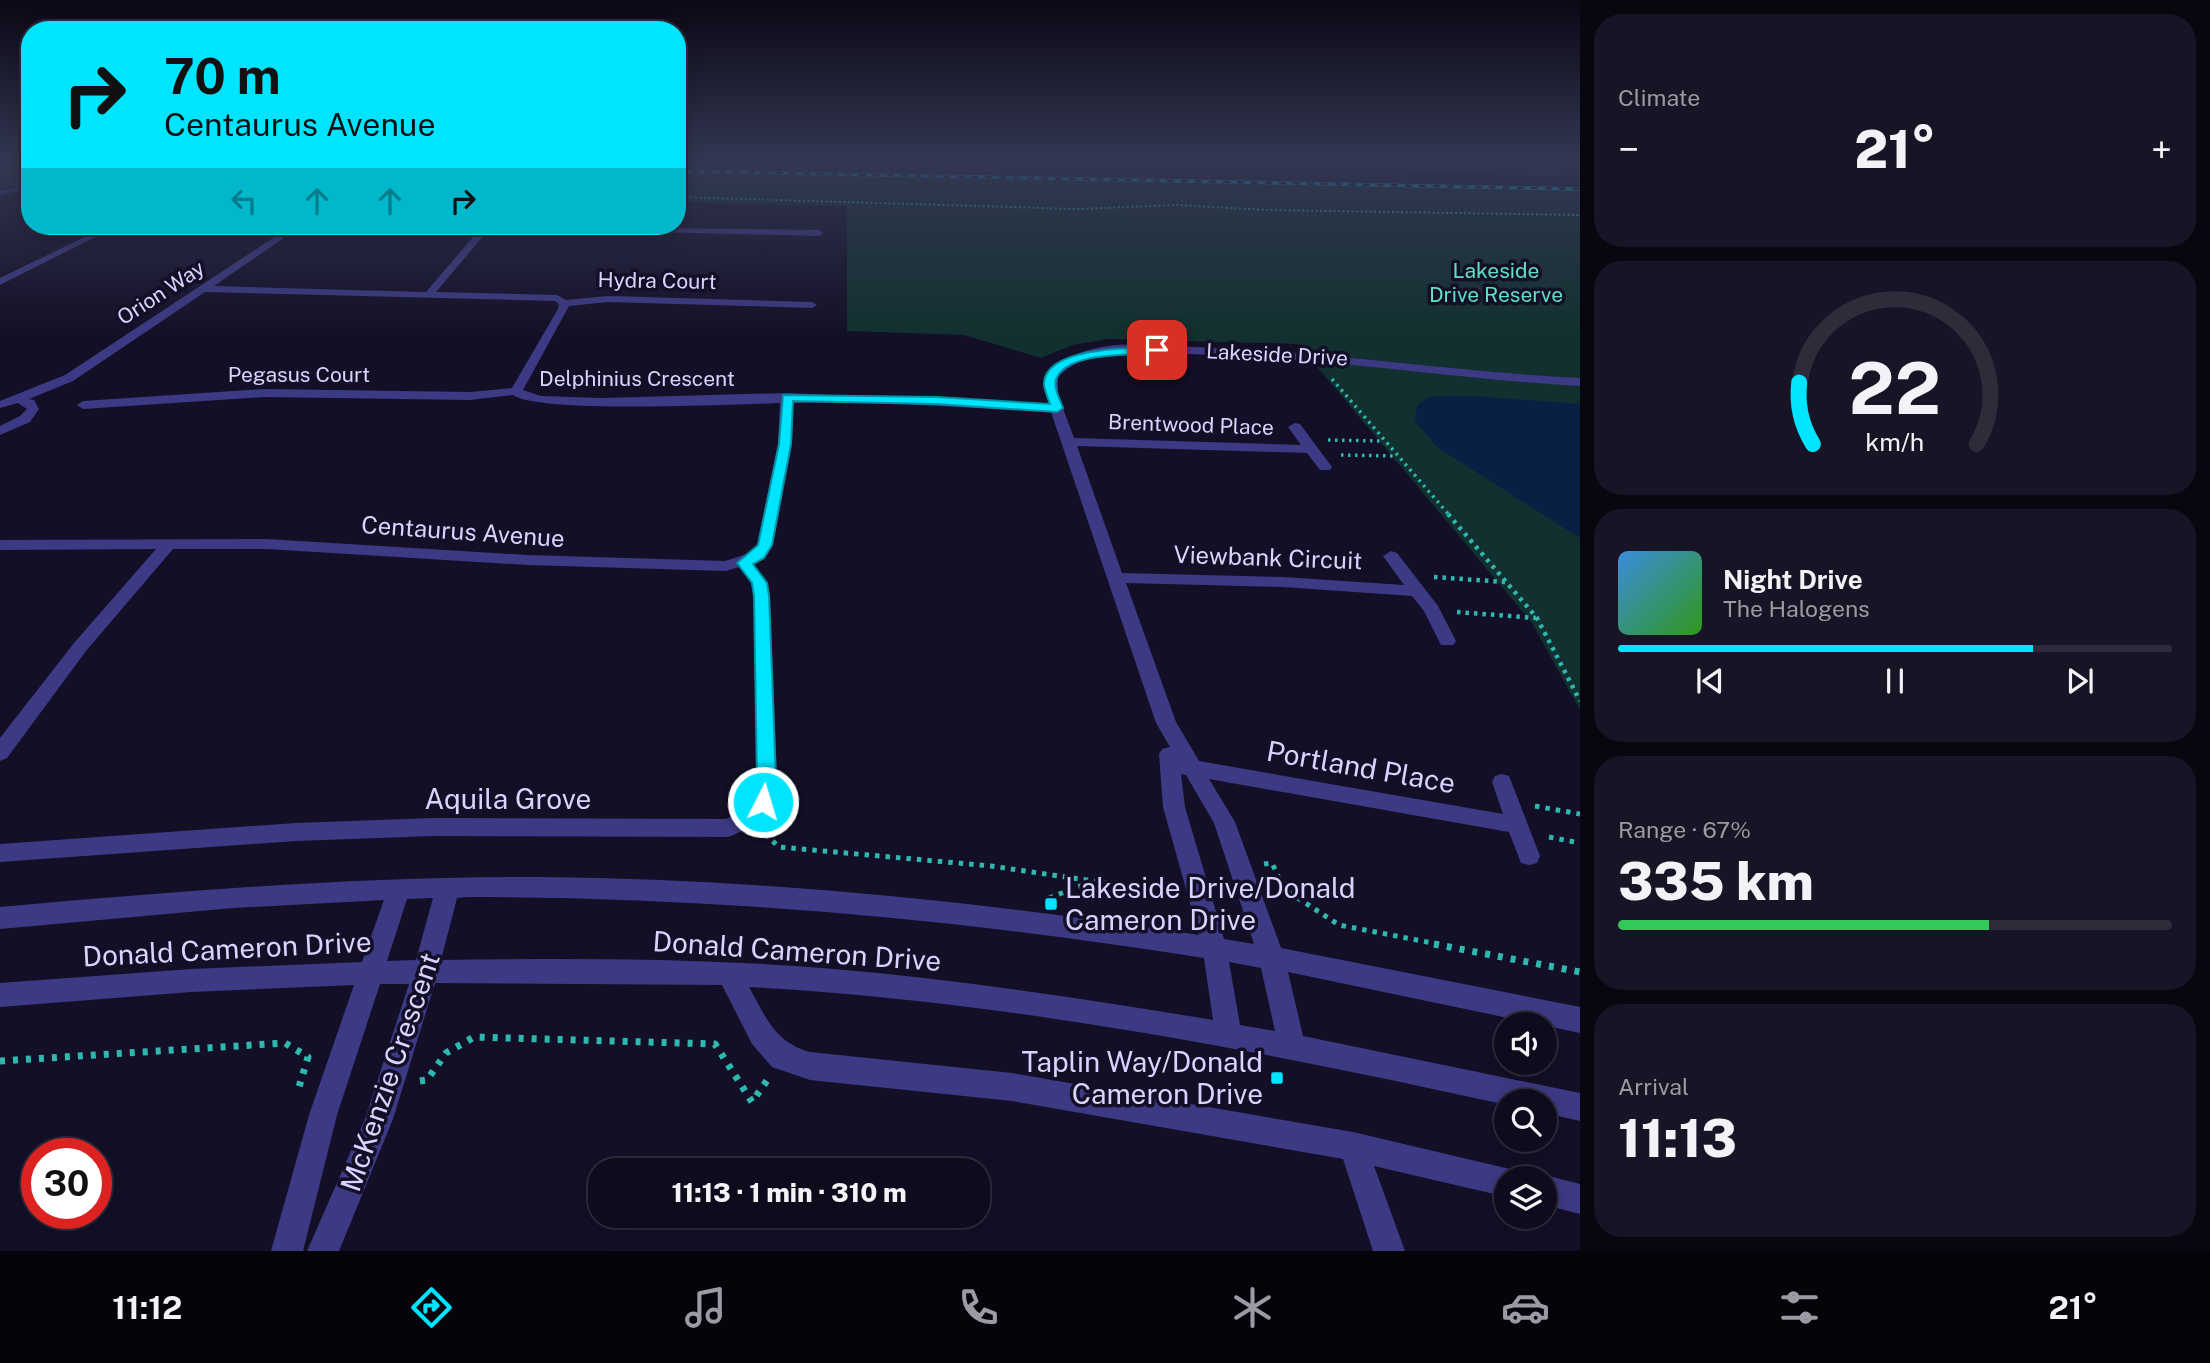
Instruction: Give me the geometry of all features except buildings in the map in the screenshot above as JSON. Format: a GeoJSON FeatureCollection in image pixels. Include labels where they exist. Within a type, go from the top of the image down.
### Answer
{"type":"FeatureCollection","features":[{"type":"Feature","properties":{"kind":"street"},"geometry":{"type":"LineString","coordinates":[[686,230],[819,233]]}},
{"type":"Feature","properties":{"kind":"street"},"geometry":{"type":"LineString","coordinates":[[0,282],[95,235]]}},
{"type":"Feature","properties":{"kind":"street","name":"Orion Way"},"geometry":{"type":"LineString","coordinates":[[19,398],[69,378],[284,235]]}},
{"type":"Feature","properties":{"kind":"street"},"geometry":{"type":"LineString","coordinates":[[430,293],[479,235]]}},
{"type":"Feature","properties":{"kind":"street"},"geometry":{"type":"LineString","coordinates":[[202,289],[543,296],[564,303]]}},
{"type":"Feature","properties":{"kind":"street","name":"Hydra Court"},"geometry":{"type":"LineString","coordinates":[[564,303],[608,299],[812,305]]}},
{"type":"Feature","properties":{"kind":"street","name":"Delphinius Crescent"},"geometry":{"type":"LineString","coordinates":[[564,303],[516,391],[524,397],[601,402],[787,397],[960,401],[1057,408]]}},
{"type":"Feature","properties":{"kind":"street","name":"Lakeside Drive"},"geometry":{"type":"LineString","coordinates":[[1292,1047],[1272,958],[1224,822],[1166,723],[1057,408],[1050,385],[1052,376],[1060,367],[1088,354],[1132,349],[1304,355],[1478,376],[1580,382]]}},
{"type":"Feature","properties":{"kind":"street","name":"Pegasus Court"},"geometry":{"type":"LineString","coordinates":[[83,405],[213,396],[321,393],[470,396],[516,391]]}},
{"type":"Feature","properties":{"kind":"street"},"geometry":{"type":"LineString","coordinates":[[744,563],[759,555],[765,545],[785,444],[787,397]]}},
{"type":"Feature","properties":{"kind":"street"},"geometry":{"type":"LineString","coordinates":[[0,431],[25,419],[33,410],[30,403],[19,398],[1,402]]}},
{"type":"Feature","properties":{"kind":"street"},"geometry":{"type":"LineString","coordinates":[[0,424],[12,414],[12,409],[1,402]]}},
{"type":"Feature","properties":{"kind":"street","name":"Brentwood Place"},"geometry":{"type":"LineString","coordinates":[[1069,442],[1306,443]]}},
{"type":"Feature","properties":{"kind":"street"},"geometry":{"type":"LineString","coordinates":[[1306,443],[1325,467]]}},
{"type":"Feature","properties":{"kind":"street"},"geometry":{"type":"LineString","coordinates":[[0,753],[72,657],[169,544]]}},
{"type":"Feature","properties":{"kind":"street","name":"Centaurus Avenue"},"geometry":{"type":"LineString","coordinates":[[0,545],[329,546],[596,563],[726,566],[744,563]]}},
{"type":"Feature","properties":{"kind":"street","name":"Viewbank Circuit"},"geometry":{"type":"LineString","coordinates":[[1391,556],[1432,610],[1447,640]]}},
{"type":"Feature","properties":{"kind":"street","name":"Aquila Grove"},"geometry":{"type":"LineString","coordinates":[[0,853],[161,840],[392,828],[728,828],[749,819],[763,802],[767,780],[762,596],[759,583],[744,563]]}},
{"type":"Feature","properties":{"kind":"street","name":"Viewbank Circuit"},"geometry":{"type":"LineString","coordinates":[[1116,578],[1297,583],[1417,591]]}},
{"type":"Feature","properties":{"kind":"street","name":"Lakeside Drive"},"geometry":{"type":"LineString","coordinates":[[1166,723],[1174,807],[1214,949],[1228,1035]]}},
{"type":"Feature","properties":{"kind":"street","name":"Portland Place"},"geometry":{"type":"LineString","coordinates":[[1170,764],[1518,825]]}},
{"type":"Feature","properties":{"kind":"street"},"geometry":{"type":"LineString","coordinates":[[1506,791],[1530,856]]}},
{"type":"Feature","properties":{"kind":"street","name":"Donald Cameron Drive"},"geometry":{"type":"LineString","coordinates":[[0,918],[171,901],[399,889],[622,889],[837,903],[1065,926],[1272,958],[1580,1020]]}},
{"type":"Feature","properties":{"kind":"street","name":"McKenzie Crescent"},"geometry":{"type":"LineString","coordinates":[[287,1251],[323,1115],[399,889]]}},
{"type":"Feature","properties":{"kind":"street","name":"McKenzie Crescent"},"geometry":{"type":"LineString","coordinates":[[323,1251],[373,1142],[426,971],[447,889]]}},
{"type":"Feature","properties":{"kind":"street","name":"Donald Cameron Drive"},"geometry":{"type":"LineString","coordinates":[[0,995],[160,980],[426,971],[639,970],[877,985],[1122,1016],[1292,1047],[1580,1107]]}},
{"type":"Feature","properties":{"kind":"street"},"geometry":{"type":"LineString","coordinates":[[730,976],[761,1035],[782,1058],[810,1066],[1012,1087],[1353,1146],[1494,1179]]}},
{"type":"Feature","properties":{"kind":"street"},"geometry":{"type":"LineString","coordinates":[[1353,1146],[1389,1251]]}},
{"type":"Feature","properties":{"kind":"street"},"geometry":{"type":"LineString","coordinates":[[1557,1194],[1580,1199]]}},
{"type":"Feature","properties":{"kind":"path"},"geometry":{"type":"LineString","coordinates":[[1328,374],[1536,618],[1580,701]]}},
{"type":"Feature","properties":{"kind":"path"},"geometry":{"type":"LineString","coordinates":[[1306,443],[1384,441]]}},
{"type":"Feature","properties":{"kind":"path"},"geometry":{"type":"LineString","coordinates":[[1306,443],[1396,456]]}},
{"type":"Feature","properties":{"kind":"path"},"geometry":{"type":"LineString","coordinates":[[1405,574],[1506,583]]}},
{"type":"Feature","properties":{"kind":"path"},"geometry":{"type":"LineString","coordinates":[[1432,610],[1536,618]]}},
{"type":"Feature","properties":{"kind":"path"},"geometry":{"type":"LineString","coordinates":[[1506,791],[1580,814]]}},
{"type":"Feature","properties":{"kind":"path"},"geometry":{"type":"LineString","coordinates":[[779,847],[991,866],[1141,888],[1162,885],[1164,866]]}},
{"type":"Feature","properties":{"kind":"path"},"geometry":{"type":"LineString","coordinates":[[1256,864],[1272,863],[1284,888],[1339,925],[1580,972]]}},
{"type":"Feature","properties":{"kind":"path"},"geometry":{"type":"LineString","coordinates":[[1042,901],[1083,885],[1082,880]]}},
{"type":"Feature","properties":{"kind":"path"},"geometry":{"type":"LineString","coordinates":[[410,1082],[427,1080],[435,1064],[456,1043],[474,1037],[715,1044],[752,1102],[782,1058]]}},
{"type":"Feature","properties":{"kind":"path"},"geometry":{"type":"LineString","coordinates":[[0,1061],[285,1043],[307,1057],[299,1087],[313,1086]]}},
{"type":"Feature","properties":{"kind":"green space","name":"Lakeside Drive Reserve"},"geometry":{"type":"Polygon","coordinates":[[[847,218],[1580,218],[1580,710],[1532,623],[1298,344],[1108,339],[1073,345],[1041,358],[964,335],[847,331],[847,218]]]}},
{"type":"Feature","properties":{"kind":"water"},"geometry":{"type":"Polygon","coordinates":[[[1474,396],[1580,404],[1580,538],[1437,447],[1415,421],[1418,405],[1429,398],[1474,396]]]}},
{"type":"Feature","properties":{"kind":"place","name":"Lakeside Drive/Donald Cameron Drive"},"geometry":{"type":"Point","coordinates":[1051,904]}},
{"type":"Feature","properties":{"kind":"place","name":"Taplin Way/Donald Cameron Drive"},"geometry":{"type":"Point","coordinates":[1277,1078]}},
{"type":"Feature","properties":{"kind":"route"},"geometry":{"type":"LineString","coordinates":[[763,802],[767,780],[762,596],[759,583],[744,563],[759,555],[765,545],[785,444],[787,397],[937,400],[1057,408],[1050,385],[1052,376],[1060,367],[1088,354],[1132,349],[1157,350]]}}]}
